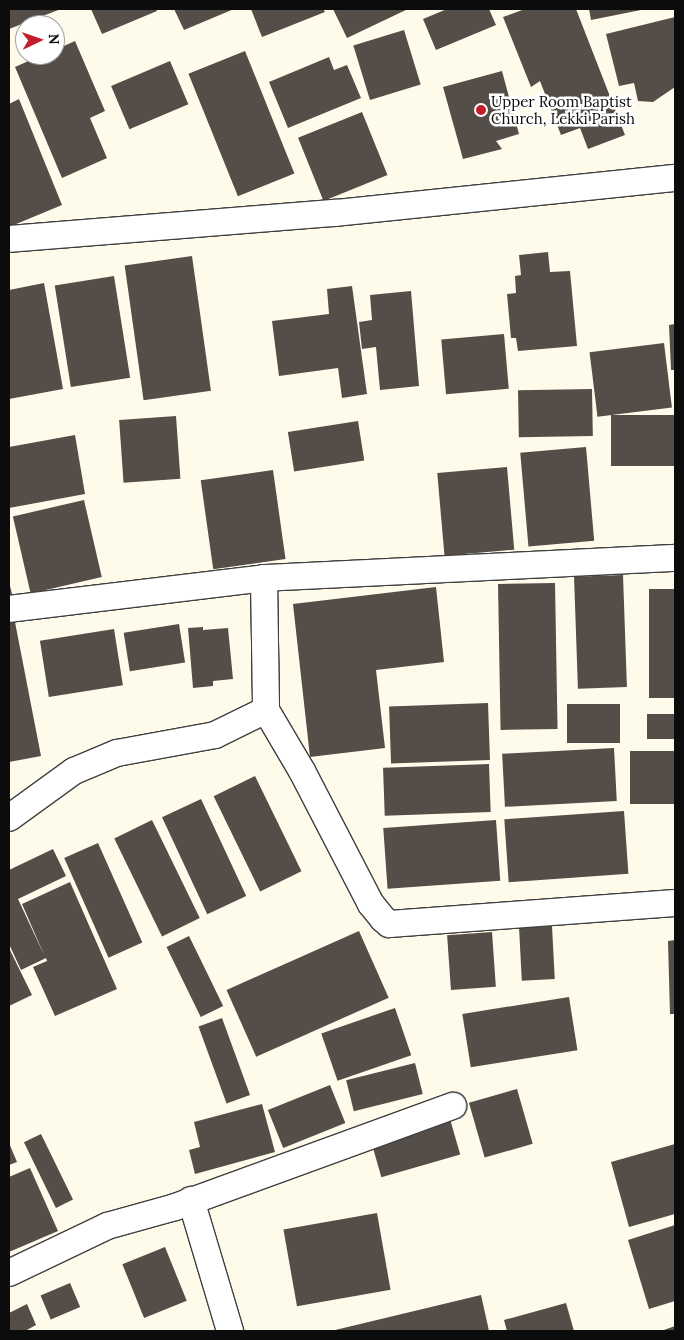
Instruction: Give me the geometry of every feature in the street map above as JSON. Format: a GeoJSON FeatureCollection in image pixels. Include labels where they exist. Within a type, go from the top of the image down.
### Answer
{"type":"FeatureCollection","features":[{"type":"Feature","properties":{"kind":"street"},"geometry":{"type":"LineString","coordinates":[[9,239],[335,213],[675,178]]}},
{"type":"Feature","properties":{"kind":"street"},"geometry":{"type":"LineString","coordinates":[[9,610],[264,578],[675,558]]}},
{"type":"Feature","properties":{"kind":"street"},"geometry":{"type":"LineString","coordinates":[[264,578],[266,710],[302,771],[371,904],[390,924],[675,903]]}},
{"type":"Feature","properties":{"kind":"street"},"geometry":{"type":"LineString","coordinates":[[9,818],[74,771],[117,753],[215,735],[266,710]]}},
{"type":"Feature","properties":{"kind":"street"},"geometry":{"type":"LineString","coordinates":[[9,1273],[107,1226],[192,1200],[453,1106]]}},
{"type":"Feature","properties":{"kind":"street"},"geometry":{"type":"LineString","coordinates":[[192,1200],[230,1331]]}},
{"type":"Feature","properties":{"kind":"building"},"geometry":{"type":"Polygon","coordinates":[[[9,9],[61,9],[45,15],[15,15],[15,27],[9,29],[9,9]]]}},
{"type":"Feature","properties":{"kind":"building"},"geometry":{"type":"Polygon","coordinates":[[[91,9],[156,9],[157,11],[102,34],[91,9]]]}},
{"type":"Feature","properties":{"kind":"building"},"geometry":{"type":"Polygon","coordinates":[[[174,9],[234,9],[184,30],[174,9]]]}},
{"type":"Feature","properties":{"kind":"building"},"geometry":{"type":"Polygon","coordinates":[[[251,9],[323,9],[325,12],[262,37],[251,9]]]}},
{"type":"Feature","properties":{"kind":"building"},"geometry":{"type":"Polygon","coordinates":[[[333,9],[408,9],[347,38],[333,9]]]}},
{"type":"Feature","properties":{"kind":"building"},"geometry":{"type":"Polygon","coordinates":[[[447,9],[489,9],[496,25],[436,50],[423,19],[447,9]]]}},
{"type":"Feature","properties":{"kind":"building"},"geometry":{"type":"Polygon","coordinates":[[[525,9],[576,9],[625,135],[588,149],[580,128],[561,135],[540,81],[531,87],[503,17],[525,9]]]}},
{"type":"Feature","properties":{"kind":"building"},"geometry":{"type":"Polygon","coordinates":[[[589,9],[641,9],[641,10],[591,20],[589,9]]]}},
{"type":"Feature","properties":{"kind":"building"},"geometry":{"type":"Polygon","coordinates":[[[675,17],[675,87],[653,102],[638,101],[634,83],[619,86],[606,34],[675,17]]]}},
{"type":"Feature","properties":{"kind":"building"},"geometry":{"type":"Polygon","coordinates":[[[404,30],[421,85],[370,100],[353,45],[404,30]]]}},
{"type":"Feature","properties":{"kind":"building"},"geometry":{"type":"Polygon","coordinates":[[[75,41],[105,111],[90,118],[107,158],[62,178],[15,67],[20,65],[65,65],[65,46],[75,41]]]}},
{"type":"Feature","properties":{"kind":"building"},"geometry":{"type":"Polygon","coordinates":[[[245,51],[294,173],[238,196],[188,74],[245,51]]]}},
{"type":"Feature","properties":{"kind":"building"},"geometry":{"type":"Polygon","coordinates":[[[329,57],[334,70],[347,65],[361,98],[288,128],[269,82],[329,57]]]}},
{"type":"Feature","properties":{"kind":"building"},"geometry":{"type":"Polygon","coordinates":[[[170,61],[188,104],[129,129],[111,86],[170,61]]]}},
{"type":"Feature","properties":{"kind":"building","name":"Upper Room Baptist Church, Lekki Parish"},"geometry":{"type":"Polygon","coordinates":[[[502,71],[519,134],[496,141],[502,149],[463,159],[443,87],[502,71]]]}},
{"type":"Feature","properties":{"kind":"building"},"geometry":{"type":"Polygon","coordinates":[[[19,99],[62,205],[9,227],[9,104],[19,99]]]}},
{"type":"Feature","properties":{"kind":"building"},"geometry":{"type":"Polygon","coordinates":[[[362,112],[387,175],[323,201],[298,138],[362,112]]]}},
{"type":"Feature","properties":{"kind":"building"},"geometry":{"type":"Polygon","coordinates":[[[548,252],[550,272],[570,271],[577,346],[518,351],[516,338],[511,338],[507,294],[516,293],[515,276],[521,275],[519,255],[548,252]]]}},
{"type":"Feature","properties":{"kind":"building"},"geometry":{"type":"Polygon","coordinates":[[[192,256],[211,391],[144,400],[125,265],[192,256]]]}},
{"type":"Feature","properties":{"kind":"building"},"geometry":{"type":"Polygon","coordinates":[[[114,276],[130,378],[71,387],[55,285],[114,276]]]}},
{"type":"Feature","properties":{"kind":"building"},"geometry":{"type":"Polygon","coordinates":[[[44,283],[63,389],[9,399],[9,290],[44,283]]]}},
{"type":"Feature","properties":{"kind":"building"},"geometry":{"type":"Polygon","coordinates":[[[352,286],[367,394],[342,398],[338,368],[279,376],[272,321],[329,314],[327,289],[352,286]]]}},
{"type":"Feature","properties":{"kind":"building"},"geometry":{"type":"Polygon","coordinates":[[[411,291],[419,386],[380,390],[376,347],[362,349],[359,322],[372,320],[370,295],[411,291]]]}},
{"type":"Feature","properties":{"kind":"building"},"geometry":{"type":"Polygon","coordinates":[[[675,324],[675,370],[671,370],[669,325],[675,324]]]}},
{"type":"Feature","properties":{"kind":"building"},"geometry":{"type":"Polygon","coordinates":[[[504,334],[509,389],[446,394],[441,339],[504,334]]]}},
{"type":"Feature","properties":{"kind":"building"},"geometry":{"type":"Polygon","coordinates":[[[664,343],[672,408],[597,417],[590,352],[664,343]]]}},
{"type":"Feature","properties":{"kind":"building"},"geometry":{"type":"Polygon","coordinates":[[[592,389],[593,436],[519,437],[518,390],[592,389]]]}},
{"type":"Feature","properties":{"kind":"building"},"geometry":{"type":"Polygon","coordinates":[[[611,415],[675,415],[675,466],[611,466],[611,415]]]}},
{"type":"Feature","properties":{"kind":"building"},"geometry":{"type":"Polygon","coordinates":[[[176,416],[180,479],[124,483],[119,420],[176,416]]]}},
{"type":"Feature","properties":{"kind":"building"},"geometry":{"type":"Polygon","coordinates":[[[358,421],[364,461],[294,472],[288,432],[358,421]]]}},
{"type":"Feature","properties":{"kind":"building"},"geometry":{"type":"Polygon","coordinates":[[[75,435],[85,494],[9,508],[9,447],[75,435]]]}},
{"type":"Feature","properties":{"kind":"building"},"geometry":{"type":"Polygon","coordinates":[[[586,447],[594,541],[528,546],[520,453],[586,447]]]}},
{"type":"Feature","properties":{"kind":"building"},"geometry":{"type":"Polygon","coordinates":[[[507,467],[514,550],[445,556],[437,473],[507,467]]]}},
{"type":"Feature","properties":{"kind":"building"},"geometry":{"type":"Polygon","coordinates":[[[273,470],[286,559],[213,569],[201,480],[273,470]]]}},
{"type":"Feature","properties":{"kind":"building"},"geometry":{"type":"Polygon","coordinates":[[[84,500],[102,577],[31,593],[13,516],[84,500]]]}},
{"type":"Feature","properties":{"kind":"building"},"geometry":{"type":"Polygon","coordinates":[[[623,575],[627,687],[578,689],[574,577],[623,575]]]}},
{"type":"Feature","properties":{"kind":"building"},"geometry":{"type":"Polygon","coordinates":[[[9,582],[14,602],[9,603],[9,582]]]}},
{"type":"Feature","properties":{"kind":"building"},"geometry":{"type":"Polygon","coordinates":[[[555,583],[558,729],[501,730],[498,584],[555,583]]]}},
{"type":"Feature","properties":{"kind":"building"},"geometry":{"type":"Polygon","coordinates":[[[436,587],[444,662],[376,670],[385,748],[310,757],[293,604],[436,587]]]}},
{"type":"Feature","properties":{"kind":"building"},"geometry":{"type":"Polygon","coordinates":[[[649,589],[675,589],[675,698],[649,698],[649,589]]]}},
{"type":"Feature","properties":{"kind":"building"},"geometry":{"type":"Polygon","coordinates":[[[14,617],[41,756],[9,762],[9,618],[14,617]]]}},
{"type":"Feature","properties":{"kind":"building"},"geometry":{"type":"Polygon","coordinates":[[[179,624],[185,663],[130,671],[124,633],[179,624]]]}},
{"type":"Feature","properties":{"kind":"building"},"geometry":{"type":"Polygon","coordinates":[[[203,627],[203,630],[228,628],[233,679],[213,681],[213,686],[193,688],[188,628],[203,627]]]}},
{"type":"Feature","properties":{"kind":"building"},"geometry":{"type":"Polygon","coordinates":[[[114,629],[123,685],[49,697],[40,641],[114,629]]]}},
{"type":"Feature","properties":{"kind":"building"},"geometry":{"type":"Polygon","coordinates":[[[488,703],[490,760],[391,763],[389,706],[488,703]]]}},
{"type":"Feature","properties":{"kind":"building"},"geometry":{"type":"Polygon","coordinates":[[[567,704],[620,704],[620,743],[567,743],[567,704]]]}},
{"type":"Feature","properties":{"kind":"building"},"geometry":{"type":"Polygon","coordinates":[[[647,714],[675,714],[675,739],[647,739],[647,714]]]}},
{"type":"Feature","properties":{"kind":"building"},"geometry":{"type":"Polygon","coordinates":[[[614,748],[617,801],[505,807],[502,754],[614,748]]]}},
{"type":"Feature","properties":{"kind":"building"},"geometry":{"type":"Polygon","coordinates":[[[630,751],[675,751],[675,804],[630,804],[630,751]]]}},
{"type":"Feature","properties":{"kind":"building"},"geometry":{"type":"Polygon","coordinates":[[[489,764],[491,812],[385,816],[383,768],[489,764]]]}},
{"type":"Feature","properties":{"kind":"building"},"geometry":{"type":"Polygon","coordinates":[[[255,776],[301,871],[260,891],[214,796],[255,776]]]}},
{"type":"Feature","properties":{"kind":"building"},"geometry":{"type":"Polygon","coordinates":[[[201,799],[246,896],[207,914],[162,817],[201,799]]]}},
{"type":"Feature","properties":{"kind":"building"},"geometry":{"type":"Polygon","coordinates":[[[624,811],[628,874],[509,882],[504,819],[624,811]]]}},
{"type":"Feature","properties":{"kind":"building"},"geometry":{"type":"Polygon","coordinates":[[[152,820],[200,918],[162,936],[114,838],[152,820]]]}},
{"type":"Feature","properties":{"kind":"building"},"geometry":{"type":"Polygon","coordinates":[[[496,820],[500,881],[388,889],[383,828],[496,820]]]}},
{"type":"Feature","properties":{"kind":"building"},"geometry":{"type":"Polygon","coordinates":[[[98,843],[142,943],[109,958],[64,858],[98,843]]]}},
{"type":"Feature","properties":{"kind":"building"},"geometry":{"type":"Polygon","coordinates":[[[53,849],[66,876],[18,899],[45,957],[22,904],[70,882],[117,989],[55,1016],[33,967],[47,961],[46,958],[21,970],[9,944],[9,870],[53,849]]]}},
{"type":"Feature","properties":{"kind":"building"},"geometry":{"type":"Polygon","coordinates":[[[552,926],[555,979],[522,981],[519,928],[552,926]]]}},
{"type":"Feature","properties":{"kind":"building"},"geometry":{"type":"Polygon","coordinates":[[[359,931],[389,998],[256,1057],[227,990],[359,931]]]}},
{"type":"Feature","properties":{"kind":"building"},"geometry":{"type":"Polygon","coordinates":[[[492,932],[496,987],[451,990],[447,935],[492,932]]]}},
{"type":"Feature","properties":{"kind":"building"},"geometry":{"type":"Polygon","coordinates":[[[189,936],[223,1006],[201,1017],[167,947],[189,936]]]}},
{"type":"Feature","properties":{"kind":"building"},"geometry":{"type":"Polygon","coordinates":[[[675,940],[675,1014],[670,1014],[668,941],[675,940]]]}},
{"type":"Feature","properties":{"kind":"building"},"geometry":{"type":"Polygon","coordinates":[[[9,948],[32,995],[9,1006],[9,948]]]}},
{"type":"Feature","properties":{"kind":"building"},"geometry":{"type":"Polygon","coordinates":[[[569,997],[577,1050],[471,1067],[462,1014],[569,997]]]}},
{"type":"Feature","properties":{"kind":"building"},"geometry":{"type":"Polygon","coordinates":[[[395,1008],[411,1055],[338,1081],[321,1033],[395,1008]]]}},
{"type":"Feature","properties":{"kind":"building"},"geometry":{"type":"Polygon","coordinates":[[[222,1018],[250,1095],[227,1104],[199,1027],[222,1018]]]}},
{"type":"Feature","properties":{"kind":"building"},"geometry":{"type":"Polygon","coordinates":[[[415,1063],[423,1094],[354,1111],[346,1080],[415,1063]]]}},
{"type":"Feature","properties":{"kind":"building"},"geometry":{"type":"Polygon","coordinates":[[[330,1085],[345,1123],[283,1148],[268,1110],[330,1085]]]}},
{"type":"Feature","properties":{"kind":"building"},"geometry":{"type":"Polygon","coordinates":[[[517,1089],[533,1144],[485,1158],[469,1103],[517,1089]]]}},
{"type":"Feature","properties":{"kind":"building"},"geometry":{"type":"Polygon","coordinates":[[[262,1104],[275,1152],[195,1174],[189,1150],[200,1147],[194,1122],[262,1104]]]}},
{"type":"Feature","properties":{"kind":"building"},"geometry":{"type":"Polygon","coordinates":[[[450,1119],[460,1155],[381,1177],[371,1142],[450,1119]]]}},
{"type":"Feature","properties":{"kind":"building"},"geometry":{"type":"Polygon","coordinates":[[[41,1134],[73,1200],[56,1208],[24,1142],[41,1134]]]}},
{"type":"Feature","properties":{"kind":"building"},"geometry":{"type":"Polygon","coordinates":[[[9,1143],[17,1162],[9,1165],[9,1143]]]}},
{"type":"Feature","properties":{"kind":"building"},"geometry":{"type":"Polygon","coordinates":[[[675,1144],[675,1214],[629,1227],[611,1162],[675,1144]]]}},
{"type":"Feature","properties":{"kind":"building"},"geometry":{"type":"Polygon","coordinates":[[[30,1168],[58,1231],[9,1252],[9,1177],[30,1168]]]}},
{"type":"Feature","properties":{"kind":"building"},"geometry":{"type":"Polygon","coordinates":[[[377,1213],[391,1290],[297,1306],[283,1229],[377,1213]]]}},
{"type":"Feature","properties":{"kind":"building"},"geometry":{"type":"Polygon","coordinates":[[[675,1225],[675,1301],[649,1309],[628,1240],[675,1225]]]}},
{"type":"Feature","properties":{"kind":"building"},"geometry":{"type":"Polygon","coordinates":[[[165,1247],[187,1301],[144,1318],[122,1264],[165,1247]]]}},
{"type":"Feature","properties":{"kind":"building"},"geometry":{"type":"Polygon","coordinates":[[[70,1283],[80,1307],[51,1319],[41,1296],[70,1283]]]}},
{"type":"Feature","properties":{"kind":"building"},"geometry":{"type":"Polygon","coordinates":[[[481,1295],[489,1331],[331,1331],[481,1295]]]}},
{"type":"Feature","properties":{"kind":"building"},"geometry":{"type":"Polygon","coordinates":[[[566,1303],[574,1331],[507,1331],[504,1320],[566,1303]]]}},
{"type":"Feature","properties":{"kind":"building"},"geometry":{"type":"Polygon","coordinates":[[[27,1304],[36,1325],[25,1331],[9,1331],[9,1313],[27,1304]]]}},
{"type":"Feature","properties":{"kind":"building"},"geometry":{"type":"Polygon","coordinates":[[[675,1326],[675,1331],[661,1331],[675,1326]]]}},
{"type":"Feature","properties":{"kind":"place","name":"Upper Room Baptist Church, Lekki Parish"},"geometry":{"type":"Point","coordinates":[481,110]}}]}
